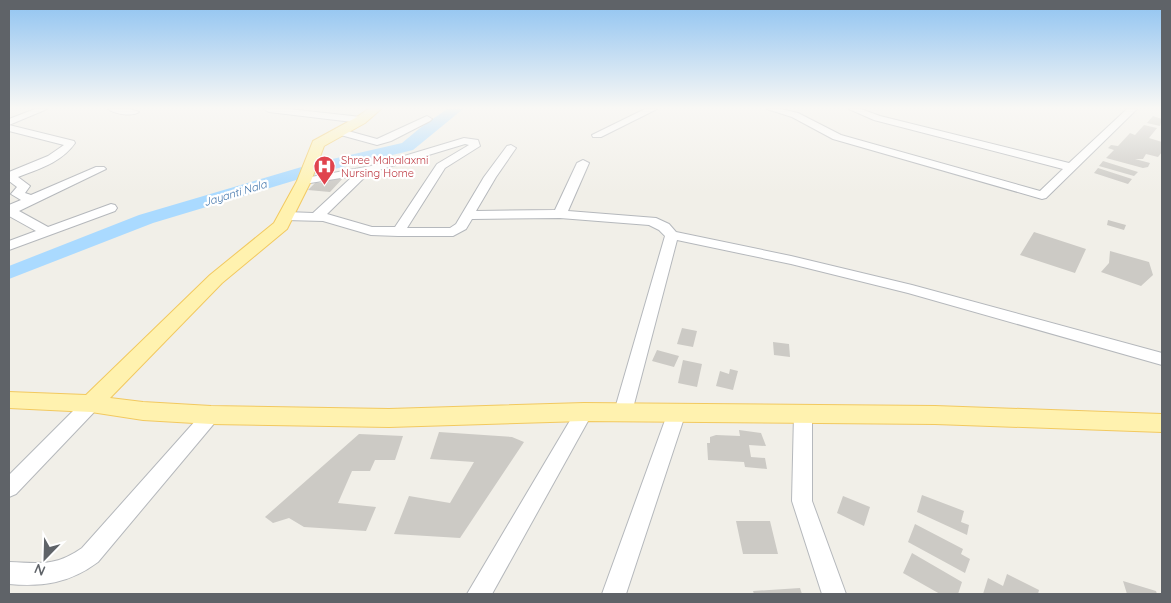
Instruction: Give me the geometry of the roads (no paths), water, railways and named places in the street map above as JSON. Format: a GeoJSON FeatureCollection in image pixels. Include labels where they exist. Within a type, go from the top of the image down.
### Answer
{"type":"FeatureCollection","features":[{"type":"Feature","properties":{"kind":"main road"},"geometry":{"type":"LineString","coordinates":[[91,404],[216,280],[281,226],[304,181],[318,144],[331,137]]}},
{"type":"Feature","properties":{"kind":"main road"},"geometry":{"type":"LineString","coordinates":[[9,400],[91,404],[143,411],[211,415],[389,418],[584,412],[678,412],[934,415],[1162,423]]}},
{"type":"Feature","properties":{"kind":"street"},"geometry":{"type":"LineString","coordinates":[[9,176],[66,150],[70,142],[49,137]]}},
{"type":"Feature","properties":{"kind":"street"},"geometry":{"type":"LineString","coordinates":[[359,137],[377,142],[392,137]]}},
{"type":"Feature","properties":{"kind":"street"},"geometry":{"type":"LineString","coordinates":[[837,137],[1042,195],[1101,137]]}},
{"type":"Feature","properties":{"kind":"street"},"geometry":{"type":"LineString","coordinates":[[954,137],[1070,166]]}},
{"type":"Feature","properties":{"kind":"street"},"geometry":{"type":"LineString","coordinates":[[304,181],[366,170],[464,141],[470,140],[476,144],[441,166],[398,232]]}},
{"type":"Feature","properties":{"kind":"street"},"geometry":{"type":"LineString","coordinates":[[286,216],[331,218],[362,230],[452,232],[461,226],[466,215],[511,148]]}},
{"type":"Feature","properties":{"kind":"street"},"geometry":{"type":"LineString","coordinates":[[560,214],[583,163]]}},
{"type":"Feature","properties":{"kind":"street"},"geometry":{"type":"LineString","coordinates":[[9,168],[21,171]]}},
{"type":"Feature","properties":{"kind":"street"},"geometry":{"type":"LineString","coordinates":[[47,232],[13,213],[12,208],[100,169]]}},
{"type":"Feature","properties":{"kind":"street"},"geometry":{"type":"LineString","coordinates":[[317,216],[366,170]]}},
{"type":"Feature","properties":{"kind":"street"},"geometry":{"type":"LineString","coordinates":[[9,176],[24,184],[23,189],[13,193]]}},
{"type":"Feature","properties":{"kind":"street"},"geometry":{"type":"LineString","coordinates":[[13,193],[30,199]]}},
{"type":"Feature","properties":{"kind":"street"},"geometry":{"type":"LineString","coordinates":[[9,246],[111,208]]}},
{"type":"Feature","properties":{"kind":"street"},"geometry":{"type":"LineString","coordinates":[[466,215],[560,214],[652,221],[664,227],[672,235],[791,260],[912,289],[1162,359]]}},
{"type":"Feature","properties":{"kind":"street"},"geometry":{"type":"LineString","coordinates":[[623,412],[672,235]]}},
{"type":"Feature","properties":{"kind":"street"},"geometry":{"type":"LineString","coordinates":[[9,488],[91,404]]}},
{"type":"Feature","properties":{"kind":"street"},"geometry":{"type":"LineString","coordinates":[[480,594],[584,412]]}},
{"type":"Feature","properties":{"kind":"street"},"geometry":{"type":"LineString","coordinates":[[614,594],[678,412]]}},
{"type":"Feature","properties":{"kind":"street"},"geometry":{"type":"LineString","coordinates":[[804,414],[802,501],[834,594]]}},
{"type":"Feature","properties":{"kind":"street"},"geometry":{"type":"LineString","coordinates":[[9,573],[45,575],[62,573],[76,566],[90,555],[211,415]]}},
{"type":"Feature","properties":{"kind":"waterway","name":"Jayanti Nala"},"geometry":{"type":"LineString","coordinates":[[9,273],[146,219],[321,167],[407,147],[418,137]]}},
{"type":"Feature","properties":{"kind":"place","name":"Shree Mahalaxmi Nursing Home"},"geometry":{"type":"Point","coordinates":[325,185]}}]}
